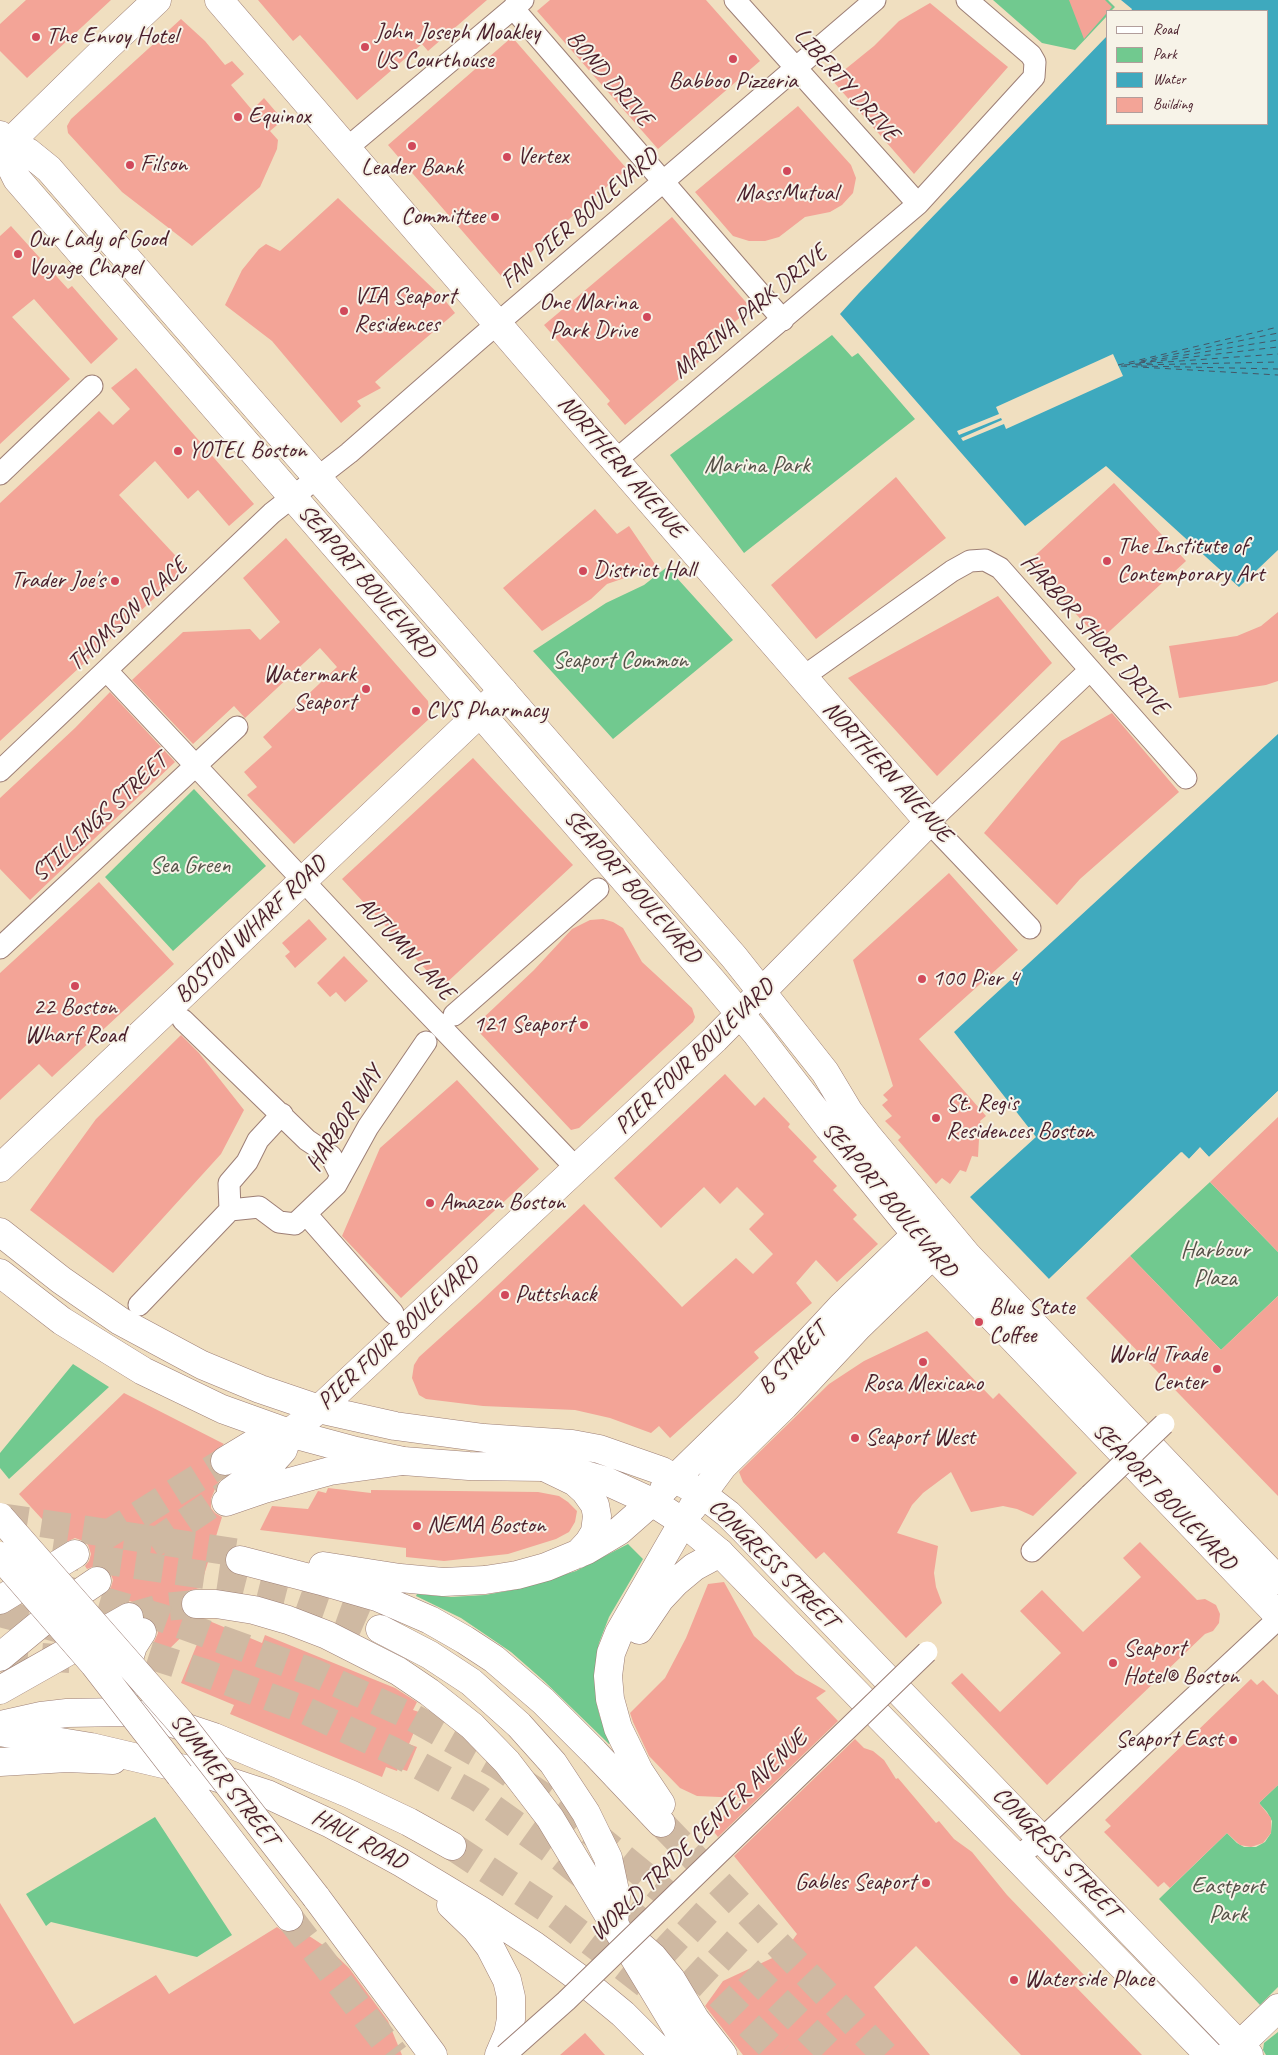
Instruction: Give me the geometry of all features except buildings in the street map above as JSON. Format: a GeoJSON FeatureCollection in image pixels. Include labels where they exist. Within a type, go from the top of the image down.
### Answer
{"type":"FeatureCollection","features":[{"type":"Feature","properties":{"kind":"main road"},"geometry":{"type":"LineString","coordinates":[[3,144],[157,0]]}},
{"type":"Feature","properties":{"kind":"main road","name":"NORTHERN AVENUE"},"geometry":{"type":"LineString","coordinates":[[219,0],[929,822]]}},
{"type":"Feature","properties":{"kind":"main road","name":"SEAPORT BOULEVARD"},"geometry":{"type":"LineString","coordinates":[[3,144],[28,152],[49,169],[763,992],[824,1072],[849,1112],[934,1235],[1016,1309],[1278,1580]]}},
{"type":"Feature","properties":{"kind":"main road","name":"SEAPORT BOULEVARD"},"geometry":{"type":"LineString","coordinates":[[3,144],[17,179],[741,1014],[829,1128],[934,1235],[1278,1615]]}},
{"type":"Feature","properties":{"kind":"main road","name":"BOSTON WHARF ROAD"},"geometry":{"type":"LineString","coordinates":[[0,1168],[503,691]]}},
{"type":"Feature","properties":{"kind":"main road","name":"PIER FOUR BOULEVARD"},"geometry":{"type":"LineString","coordinates":[[289,1433],[320,1409],[741,1014],[929,822]]}},
{"type":"Feature","properties":{"kind":"main road","name":"CONGRESS STREET"},"geometry":{"type":"LineString","coordinates":[[0,1232],[68,1286],[146,1336],[195,1362],[232,1378],[320,1409],[395,1426],[484,1438],[545,1440],[590,1447],[644,1463],[676,1478],[702,1494],[728,1514],[1042,1839],[1239,2051]]}},
{"type":"Feature","properties":{"kind":"main road","name":"B STREET"},"geometry":{"type":"LineString","coordinates":[[934,1235],[858,1327],[784,1406],[728,1461],[683,1522],[618,1633],[611,1653],[608,1676],[614,1717],[626,1746],[666,1819],[543,1701],[498,1663],[466,1640],[430,1620],[377,1597],[240,1556],[400,1578],[453,1582],[485,1580],[516,1574],[546,1567],[574,1556],[619,1531],[652,1502],[747,1408],[838,1310],[934,1235]]}},
{"type":"Feature","properties":{"kind":"main road","name":"CONGRESS STREET"},"geometry":{"type":"LineString","coordinates":[[0,1273],[62,1321],[143,1371],[222,1409],[289,1433],[356,1451],[416,1462],[468,1466],[544,1467],[568,1470],[606,1481],[652,1502],[683,1522],[720,1553],[1209,2055]]}},
{"type":"Feature","properties":{"kind":"main road"},"geometry":{"type":"LineString","coordinates":[[225,1461],[264,1438],[289,1433]]}},
{"type":"Feature","properties":{"kind":"main road"},"geometry":{"type":"LineString","coordinates":[[289,1433],[283,1450],[274,1460],[227,1498],[330,1471],[416,1462],[430,1452],[437,1444],[466,1444],[484,1438]]}},
{"type":"Feature","properties":{"kind":"main road"},"geometry":{"type":"LineString","coordinates":[[544,1467],[575,1482],[589,1496],[595,1506],[597,1516],[595,1532],[585,1547],[574,1556]]}},
{"type":"Feature","properties":{"kind":"main road","name":"SUMMER STREET"},"geometry":{"type":"LineString","coordinates":[[0,1517],[180,1722],[316,1897],[433,2055]]}},
{"type":"Feature","properties":{"kind":"main road"},"geometry":{"type":"LineString","coordinates":[[626,1746],[618,1717],[618,1699],[622,1672],[632,1644],[650,1613],[670,1588],[694,1567],[720,1553]]}},
{"type":"Feature","properties":{"kind":"main road"},"geometry":{"type":"LineString","coordinates":[[0,1600],[74,1554]]}},
{"type":"Feature","properties":{"kind":"main road","name":"SUMMER STREET"},"geometry":{"type":"LineString","coordinates":[[0,1556],[106,1678],[289,1917]]}},
{"type":"Feature","properties":{"kind":"main road"},"geometry":{"type":"LineString","coordinates":[[0,1657],[69,1600],[97,1580]]}},
{"type":"Feature","properties":{"kind":"main road"},"geometry":{"type":"LineString","coordinates":[[196,1604],[241,1607],[269,1614],[308,1627],[346,1643],[413,1681],[444,1703],[483,1737],[528,1788],[560,1834],[694,2055]]}},
{"type":"Feature","properties":{"kind":"main road"},"geometry":{"type":"LineString","coordinates":[[0,1690],[135,1624],[128,1666],[130,1679],[144,1702],[155,1712],[174,1722]]}},
{"type":"Feature","properties":{"kind":"main road"},"geometry":{"type":"LineString","coordinates":[[380,1629],[430,1655],[471,1682],[519,1725],[553,1763],[586,1813],[608,1858],[616,1896],[614,1925],[606,1950],[596,1967],[583,1981]]}},
{"type":"Feature","properties":{"kind":"main road"},"geometry":{"type":"LineString","coordinates":[[0,1725],[54,1714],[97,1712],[144,1714],[174,1722],[222,1740],[350,1794],[409,1822],[452,1846]]}},
{"type":"Feature","properties":{"kind":"main road"},"geometry":{"type":"LineString","coordinates":[[0,1732],[91,1747],[193,1771]]}},
{"type":"Feature","properties":{"kind":"main road","name":"HAUL ROAD"},"geometry":{"type":"LineString","coordinates":[[0,1762],[44,1759],[95,1759],[149,1763],[193,1771],[232,1781],[283,1801],[329,1823],[402,1863],[508,1928],[583,1981],[623,2014],[664,2055]]}},
{"type":"Feature","properties":{"kind":"main road"},"geometry":{"type":"LineString","coordinates":[[402,1863],[444,1897],[476,1929],[490,1947],[503,1970],[511,1997],[512,2013],[508,2034],[500,2055]]}},
{"type":"Feature","properties":{"kind":"main road"},"geometry":{"type":"LineString","coordinates":[[614,1925],[639,1944],[666,1972],[695,2019],[722,2055]]}},
{"type":"Feature","properties":{"kind":"main road"},"geometry":{"type":"LineString","coordinates":[[1239,2051],[1278,2008]]}},
{"type":"Feature","properties":{"kind":"street","name":"LIBERTY DRIVE"},"geometry":{"type":"LineString","coordinates":[[734,0],[918,204]]}},
{"type":"Feature","properties":{"kind":"street","name":"FAN PIER BOULEVARD"},"geometry":{"type":"LineString","coordinates":[[292,497],[349,453],[875,0]]}},
{"type":"Feature","properties":{"kind":"street","name":"MARINA PARK DRIVE"},"geometry":{"type":"LineString","coordinates":[[616,460],[918,204],[1034,77],[1035,62],[1031,55],[967,0]]}},
{"type":"Feature","properties":{"kind":"street"},"geometry":{"type":"LineString","coordinates":[[347,148],[518,4]]}},
{"type":"Feature","properties":{"kind":"street","name":"BOND DRIVE"},"geometry":{"type":"LineString","coordinates":[[518,4],[664,182],[783,320]]}},
{"type":"Feature","properties":{"kind":"street"},"geometry":{"type":"LineString","coordinates":[[0,474],[92,386]]}},
{"type":"Feature","properties":{"kind":"street","name":"THOMSON PLACE"},"geometry":{"type":"LineString","coordinates":[[0,771],[272,513],[292,497]]}},
{"type":"Feature","properties":{"kind":"street","name":"HARBOR SHORE DRIVE"},"geometry":{"type":"LineString","coordinates":[[804,677],[952,570],[966,562],[980,559],[989,561],[1000,568],[1186,778]]}},
{"type":"Feature","properties":{"kind":"street","name":"PIER FOUR BOULEVARD"},"geometry":{"type":"LineString","coordinates":[[929,822],[1090,670]]}},
{"type":"Feature","properties":{"kind":"street","name":"AUTUMN LANE"},"geometry":{"type":"LineString","coordinates":[[107,671],[303,881],[577,1169]]}},
{"type":"Feature","properties":{"kind":"street","name":"STILLINGS STREET"},"geometry":{"type":"LineString","coordinates":[[0,948],[195,764],[237,727]]}},
{"type":"Feature","properties":{"kind":"street","name":"NORTHERN AVENUE"},"geometry":{"type":"LineString","coordinates":[[929,822],[1030,928]]}},
{"type":"Feature","properties":{"kind":"street"},"geometry":{"type":"LineString","coordinates":[[454,1015],[598,889]]}},
{"type":"Feature","properties":{"kind":"street"},"geometry":{"type":"LineString","coordinates":[[183,1020],[307,1140],[331,1156],[341,1176]]}},
{"type":"Feature","properties":{"kind":"street","name":"HARBOR WAY"},"geometry":{"type":"LineString","coordinates":[[230,1210],[260,1207],[279,1222],[295,1224],[336,1186],[368,1127],[426,1042]]}},
{"type":"Feature","properties":{"kind":"street"},"geometry":{"type":"LineString","coordinates":[[139,1305],[230,1210],[229,1183],[247,1162],[258,1140],[282,1114]]}},
{"type":"Feature","properties":{"kind":"street"},"geometry":{"type":"LineString","coordinates":[[306,1214],[393,1312]]}},
{"type":"Feature","properties":{"kind":"street"},"geometry":{"type":"LineString","coordinates":[[1032,1551],[1164,1424]]}},
{"type":"Feature","properties":{"kind":"street"},"geometry":{"type":"LineString","coordinates":[[1016,1857],[1042,1839],[1278,1619]]}},
{"type":"Feature","properties":{"kind":"street","name":"WORLD TRADE CENTER AVENUE"},"geometry":{"type":"LineString","coordinates":[[505,2055],[566,2001],[927,1652]]}},
{"type":"Feature","properties":{"kind":"green space"},"geometry":{"type":"Polygon","coordinates":[[[993,0],[1108,0],[1115,7],[1112,10],[1106,10],[1106,17],[1075,50],[1042,43],[993,0]]]}},
{"type":"Feature","properties":{"kind":"green space","name":"Marina Park"},"geometry":{"type":"Polygon","coordinates":[[[832,335],[852,357],[858,353],[915,419],[744,553],[670,455],[832,335]]]}},
{"type":"Feature","properties":{"kind":"green space","name":"Seaport Common"},"geometry":{"type":"Polygon","coordinates":[[[667,567],[733,640],[613,739],[533,651],[606,603],[644,585],[667,567]]]}},
{"type":"Feature","properties":{"kind":"green space","name":"Sea Green"},"geometry":{"type":"Polygon","coordinates":[[[194,789],[266,866],[173,951],[105,877],[194,789]]]}},
{"type":"Feature","properties":{"kind":"green space","name":"Harbour Plaza"},"geometry":{"type":"Polygon","coordinates":[[[1210,1182],[1278,1252],[1278,1296],[1221,1350],[1130,1256],[1210,1182]]]}},
{"type":"Feature","properties":{"kind":"green space"},"geometry":{"type":"Polygon","coordinates":[[[73,1364],[109,1387],[9,1479],[0,1468],[0,1453],[73,1364]]]}},
{"type":"Feature","properties":{"kind":"green space"},"geometry":{"type":"Polygon","coordinates":[[[628,1544],[643,1559],[609,1617],[596,1657],[596,1701],[600,1717],[611,1742],[609,1744],[511,1652],[461,1618],[416,1596],[417,1594],[451,1597],[485,1595],[518,1589],[576,1571],[628,1544]]]}},
{"type":"Feature","properties":{"kind":"green space","name":"Eastport Park"},"geometry":{"type":"Polygon","coordinates":[[[1278,1785],[1278,1987],[1260,2005],[1159,1899],[1227,1833],[1244,1847],[1256,1847],[1265,1842],[1271,1833],[1272,1821],[1259,1803],[1278,1785]]]}},
{"type":"Feature","properties":{"kind":"green space"},"geometry":{"type":"Polygon","coordinates":[[[155,1817],[232,1935],[197,1957],[51,1922],[46,1926],[26,1894],[155,1817]]]}},
{"type":"Feature","properties":{"kind":"green space"},"geometry":{"type":"Polygon","coordinates":[[[1278,2032],[1278,2055],[1266,2055],[1263,2050],[1264,2043],[1278,2032]]]}},
{"type":"Feature","properties":{"kind":"water"},"geometry":{"type":"Polygon","coordinates":[[[1121,0],[1278,0],[1278,550],[1239,587],[1106,466],[1025,526],[840,314],[1106,37],[1106,125],[1268,125],[1268,10],[1132,9],[1121,0]]]}},
{"type":"Feature","properties":{"kind":"water"},"geometry":{"type":"Polygon","coordinates":[[[1278,734],[1278,1091],[1209,1157],[1200,1148],[1189,1159],[1181,1152],[1049,1279],[970,1197],[1036,1137],[954,1032],[1278,734]]]}},
{"type":"Feature","properties":{"kind":"pier"},"geometry":{"type":"Polygon","coordinates":[[[1113,354],[1123,376],[1006,429],[1004,424],[963,441],[961,438],[1002,420],[1001,418],[959,435],[957,431],[999,414],[996,407],[1113,354]]]}},
{"type":"Feature","properties":{"kind":"pier"},"geometry":{"type":"Polygon","coordinates":[[[1278,1091],[1278,1095],[1211,1159],[1208,1159],[1200,1151],[1189,1161],[1182,1156],[1051,1281],[1047,1281],[1182,1152],[1189,1159],[1200,1147],[1209,1157],[1278,1091]]]}},
{"type":"Feature","properties":{"kind":"ferry route"},"geometry":{"type":"LineString","coordinates":[[1118,365],[1278,327]]}},
{"type":"Feature","properties":{"kind":"ferry route"},"geometry":{"type":"LineString","coordinates":[[1141,361],[1278,333]]}},
{"type":"Feature","properties":{"kind":"ferry route"},"geometry":{"type":"LineString","coordinates":[[1129,364],[1278,340]]}},
{"type":"Feature","properties":{"kind":"ferry route"},"geometry":{"type":"LineString","coordinates":[[1139,363],[1278,347]]}},
{"type":"Feature","properties":{"kind":"ferry route"},"geometry":{"type":"LineString","coordinates":[[1124,365],[1278,354]]}},
{"type":"Feature","properties":{"kind":"ferry route"},"geometry":{"type":"LineString","coordinates":[[1136,365],[1278,362]]}},
{"type":"Feature","properties":{"kind":"ferry route"},"geometry":{"type":"LineString","coordinates":[[1121,366],[1278,375]]}},
{"type":"Feature","properties":{"kind":"ferry route"},"geometry":{"type":"LineString","coordinates":[[1141,366],[1278,369]]}},
{"type":"Feature","properties":{"kind":"tunnel"},"geometry":{"type":"LineString","coordinates":[[103,1537],[225,1461]]}},
{"type":"Feature","properties":{"kind":"tunnel"},"geometry":{"type":"LineString","coordinates":[[151,1545],[228,1493]]}},
{"type":"Feature","properties":{"kind":"tunnel"},"geometry":{"type":"LineString","coordinates":[[0,1517],[240,1553]]}},
{"type":"Feature","properties":{"kind":"tunnel"},"geometry":{"type":"LineString","coordinates":[[52,1553],[226,1578],[293,1595],[341,1612],[380,1629]]}},
{"type":"Feature","properties":{"kind":"tunnel"},"geometry":{"type":"LineString","coordinates":[[60,1588],[162,1618],[317,1674],[410,1716],[498,1765],[578,1821],[662,1890],[745,1967],[833,2055]]}},
{"type":"Feature","properties":{"kind":"tunnel"},"geometry":{"type":"LineString","coordinates":[[129,1617],[164,1607],[196,1604]]}},
{"type":"Feature","properties":{"kind":"tunnel"},"geometry":{"type":"LineString","coordinates":[[0,1613],[60,1629]]}},
{"type":"Feature","properties":{"kind":"tunnel"},"geometry":{"type":"LineString","coordinates":[[109,1642],[202,1672],[302,1709],[393,1751],[477,1797],[554,1852],[637,1919],[719,1995],[779,2055]]}},
{"type":"Feature","properties":{"kind":"tunnel"},"geometry":{"type":"LineString","coordinates":[[0,1654],[71,1659]]}},
{"type":"Feature","properties":{"kind":"tunnel"},"geometry":{"type":"LineString","coordinates":[[661,1823],[885,2055]]}},
{"type":"Feature","properties":{"kind":"tunnel"},"geometry":{"type":"LineString","coordinates":[[452,1846],[556,1915],[652,1989]]}},
{"type":"Feature","properties":{"kind":"tunnel"},"geometry":{"type":"LineString","coordinates":[[289,1917],[395,2055]]}},
{"type":"Feature","properties":{"kind":"place","name":"The Envoy Hotel"},"geometry":{"type":"Point","coordinates":[36,37]}},
{"type":"Feature","properties":{"kind":"place","name":"John Joseph Moakley US Courthouse"},"geometry":{"type":"Point","coordinates":[365,47]}},
{"type":"Feature","properties":{"kind":"place","name":"Babboo Pizzeria"},"geometry":{"type":"Point","coordinates":[733,59]}},
{"type":"Feature","properties":{"kind":"place","name":"Equinox"},"geometry":{"type":"Point","coordinates":[238,117]}},
{"type":"Feature","properties":{"kind":"place","name":"Leader Bank"},"geometry":{"type":"Point","coordinates":[412,146]}},
{"type":"Feature","properties":{"kind":"place","name":"Vertex"},"geometry":{"type":"Point","coordinates":[507,157]}},
{"type":"Feature","properties":{"kind":"place","name":"Filson"},"geometry":{"type":"Point","coordinates":[130,165]}},
{"type":"Feature","properties":{"kind":"place","name":"MassMutual"},"geometry":{"type":"Point","coordinates":[787,171]}},
{"type":"Feature","properties":{"kind":"place","name":"Committee"},"geometry":{"type":"Point","coordinates":[495,217]}},
{"type":"Feature","properties":{"kind":"place","name":"Our Lady of Good Voyage Chapel"},"geometry":{"type":"Point","coordinates":[18,254]}},
{"type":"Feature","properties":{"kind":"place","name":"VIA Seaport Residences"},"geometry":{"type":"Point","coordinates":[344,311]}},
{"type":"Feature","properties":{"kind":"place","name":"One Marina Park Drive"},"geometry":{"type":"Point","coordinates":[647,317]}},
{"type":"Feature","properties":{"kind":"place","name":"YOTEL Boston"},"geometry":{"type":"Point","coordinates":[178,451]}},
{"type":"Feature","properties":{"kind":"place","name":"The Institute of Contemporary Art"},"geometry":{"type":"Point","coordinates":[1107,561]}},
{"type":"Feature","properties":{"kind":"place","name":"District Hall"},"geometry":{"type":"Point","coordinates":[583,571]}},
{"type":"Feature","properties":{"kind":"place","name":"Trader Joe's"},"geometry":{"type":"Point","coordinates":[115,581]}},
{"type":"Feature","properties":{"kind":"place","name":"Watermark Seaport"},"geometry":{"type":"Point","coordinates":[366,689]}},
{"type":"Feature","properties":{"kind":"place","name":"CVS Pharmacy"},"geometry":{"type":"Point","coordinates":[416,711]}},
{"type":"Feature","properties":{"kind":"place","name":"100 Pier 4"},"geometry":{"type":"Point","coordinates":[922,979]}},
{"type":"Feature","properties":{"kind":"place","name":"22 Boston Wharf Road"},"geometry":{"type":"Point","coordinates":[75,986]}},
{"type":"Feature","properties":{"kind":"place","name":"121 Seaport"},"geometry":{"type":"Point","coordinates":[584,1025]}},
{"type":"Feature","properties":{"kind":"place","name":"St. Regis Residences Boston"},"geometry":{"type":"Point","coordinates":[936,1118]}},
{"type":"Feature","properties":{"kind":"place","name":"Amazon Boston"},"geometry":{"type":"Point","coordinates":[430,1203]}},
{"type":"Feature","properties":{"kind":"place","name":"Puttshack"},"geometry":{"type":"Point","coordinates":[505,1295]}},
{"type":"Feature","properties":{"kind":"place","name":"Blue State Coffee"},"geometry":{"type":"Point","coordinates":[979,1322]}},
{"type":"Feature","properties":{"kind":"place","name":"Rosa Mexicano"},"geometry":{"type":"Point","coordinates":[923,1362]}},
{"type":"Feature","properties":{"kind":"place","name":"World Trade Center"},"geometry":{"type":"Point","coordinates":[1217,1369]}},
{"type":"Feature","properties":{"kind":"place","name":"Seaport West"},"geometry":{"type":"Point","coordinates":[855,1438]}},
{"type":"Feature","properties":{"kind":"place","name":"NEMA Boston"},"geometry":{"type":"Point","coordinates":[417,1526]}},
{"type":"Feature","properties":{"kind":"place","name":"Seaport Hotel® Boston"},"geometry":{"type":"Point","coordinates":[1113,1663]}},
{"type":"Feature","properties":{"kind":"place","name":"Seaport East"},"geometry":{"type":"Point","coordinates":[1233,1740]}},
{"type":"Feature","properties":{"kind":"place","name":"Gables Seaport"},"geometry":{"type":"Point","coordinates":[926,1883]}},
{"type":"Feature","properties":{"kind":"place","name":"Waterside Place"},"geometry":{"type":"Point","coordinates":[1014,1980]}}]}
